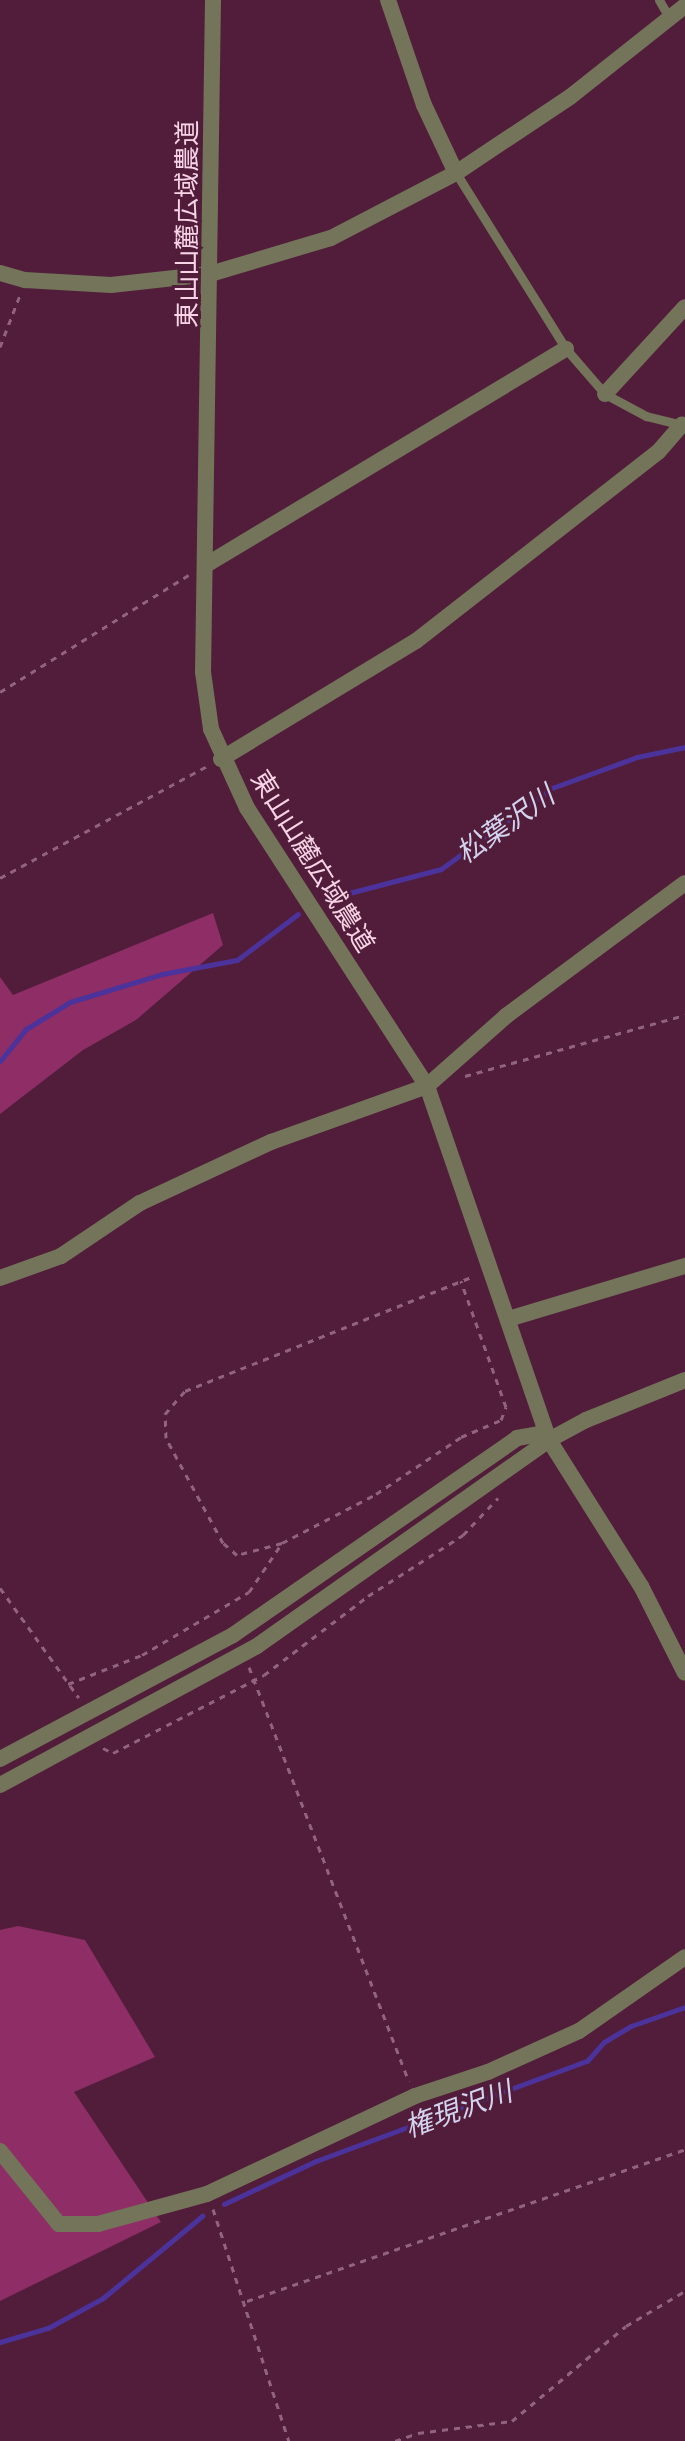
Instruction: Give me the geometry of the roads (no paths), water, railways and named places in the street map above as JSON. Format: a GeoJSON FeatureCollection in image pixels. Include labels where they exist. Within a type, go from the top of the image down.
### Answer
{"type":"FeatureCollection","features":[{"type":"Feature","properties":{"kind":"street","name":"東山山麓広域農道"},"geometry":{"type":"LineString","coordinates":[[213,0],[203,672],[221,759],[247,808],[427,1086],[548,1437],[641,1586],[685,1673]]}},
{"type":"Feature","properties":{"kind":"street"},"geometry":{"type":"LineString","coordinates":[[388,0],[424,105],[456,173]]}},
{"type":"Feature","properties":{"kind":"street"},"geometry":{"type":"LineString","coordinates":[[0,273],[25,280],[111,285],[210,274],[331,238],[456,173],[570,97],[685,6]]}},
{"type":"Feature","properties":{"kind":"street"},"geometry":{"type":"LineString","coordinates":[[605,394],[685,307]]}},
{"type":"Feature","properties":{"kind":"street"},"geometry":{"type":"LineString","coordinates":[[206,565],[566,349]]}},
{"type":"Feature","properties":{"kind":"street"},"geometry":{"type":"LineString","coordinates":[[221,759],[416,641],[635,470],[683,425]]}},
{"type":"Feature","properties":{"kind":"street"},"geometry":{"type":"LineString","coordinates":[[0,1278],[61,1256],[140,1203],[271,1142],[427,1086],[506,1016],[685,883]]}},
{"type":"Feature","properties":{"kind":"street"},"geometry":{"type":"LineString","coordinates":[[508,1319],[685,1266]]}},
{"type":"Feature","properties":{"kind":"street"},"geometry":{"type":"LineString","coordinates":[[0,1785],[244,1654],[548,1437],[685,1380]]}},
{"type":"Feature","properties":{"kind":"street"},"geometry":{"type":"LineString","coordinates":[[0,1759],[233,1635],[517,1438],[548,1437]]}},
{"type":"Feature","properties":{"kind":"street"},"geometry":{"type":"LineString","coordinates":[[0,2151],[59,2224],[98,2224],[207,2194],[415,2096],[488,2072],[579,2031],[685,1957]]}},
{"type":"Feature","properties":{"kind":"lane"},"geometry":{"type":"LineString","coordinates":[[659,0],[669,17]]}},
{"type":"Feature","properties":{"kind":"lane"},"geometry":{"type":"LineString","coordinates":[[456,173],[566,349],[605,394],[646,416],[683,425]]}},
{"type":"Feature","properties":{"kind":"waterway","name":"松葉沢川"},"geometry":{"type":"LineString","coordinates":[[326,899],[441,869],[552,788],[637,757],[685,747]]}},
{"type":"Feature","properties":{"kind":"waterway","name":"松葉沢川"},"geometry":{"type":"LineString","coordinates":[[0,1061],[26,1029],[70,1002],[162,974],[237,960],[298,914]]}},
{"type":"Feature","properties":{"kind":"waterway","name":"権現沢川"},"geometry":{"type":"LineString","coordinates":[[224,2204],[316,2161],[587,2061],[604,2042],[631,2026],[685,2007]]}},
{"type":"Feature","properties":{"kind":"waterway","name":"権現沢川"},"geometry":{"type":"LineString","coordinates":[[0,2342],[48,2328],[103,2298],[202,2216]]}}]}
